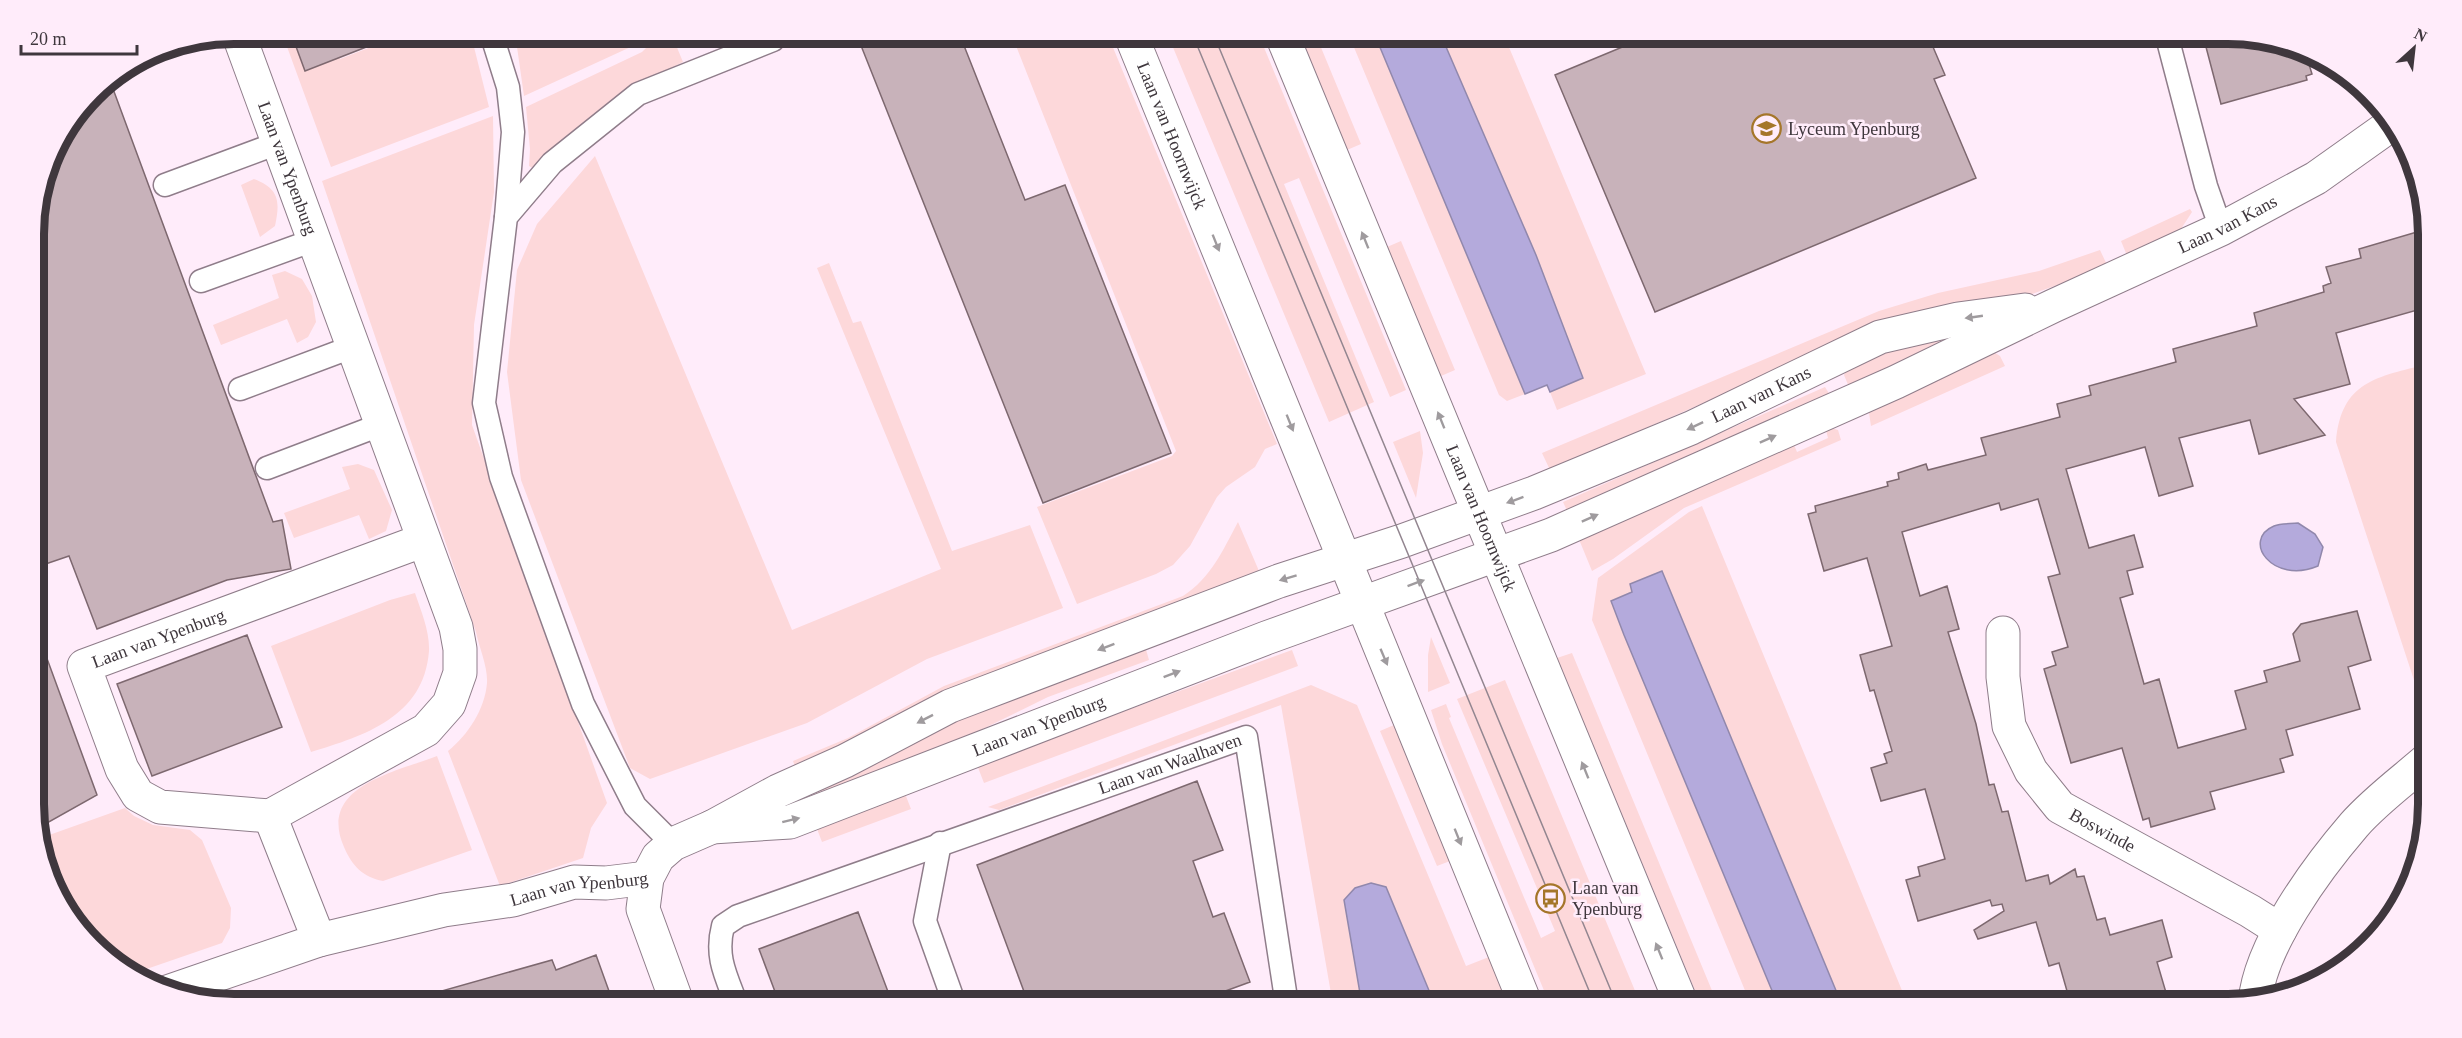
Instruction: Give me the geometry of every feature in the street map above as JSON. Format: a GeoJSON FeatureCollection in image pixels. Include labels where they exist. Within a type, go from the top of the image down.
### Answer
{"type":"FeatureCollection","features":[{"type":"Feature","properties":{"kind":"street","name":"Laan van Ypenburg"},"geometry":{"type":"LineString","coordinates":[[242,44],[456,627],[460,649],[460,673],[449,704],[426,730],[270,816],[160,807],[138,795],[122,769],[84,666],[424,540]]}},
{"type":"Feature","properties":{"kind":"street","name":"Laan van Hoornwijck"},"geometry":{"type":"LineString","coordinates":[[1134,44],[1521,994]]}},
{"type":"Feature","properties":{"kind":"street","name":"Laan van Hoornwijck"},"geometry":{"type":"LineString","coordinates":[[1286,44],[1677,994]]}},
{"type":"Feature","properties":{"kind":"street","name":"Laan van Kans"},"geometry":{"type":"LineString","coordinates":[[1496,554],[1562,530],[1896,382],[2053,306],[2221,229],[2316,178],[2386,128]]}},
{"type":"Feature","properties":{"kind":"street","name":"Laan van Kans"},"geometry":{"type":"LineString","coordinates":[[1344,561],[1478,513],[1691,428],[1880,337],[1958,319],[2053,306]]}},
{"type":"Feature","properties":{"kind":"street","name":"Laan van Ypenburg"},"geometry":{"type":"LineString","coordinates":[[712,827],[790,822],[1266,638],[1496,554]]}},
{"type":"Feature","properties":{"kind":"street","name":"Laan van Ypenburg"},"geometry":{"type":"LineString","coordinates":[[181,987],[319,940],[444,910],[513,900],[574,882],[606,883],[647,879],[658,857],[673,844],[712,827],[778,791],[845,761],[950,706],[1279,581],[1344,561]]}},
{"type":"Feature","properties":{"kind":"street","name":"Boswinde"},"geometry":{"type":"LineString","coordinates":[[2003,633],[2003,676],[2009,726],[2031,771],[2060,807],[2250,911],[2280,930]]}},
{"type":"Feature","properties":{"kind":"street"},"geometry":{"type":"LineString","coordinates":[[2255,992],[2256,984],[2280,930],[2311,881],[2355,824],[2418,768]]}},
{"type":"Feature","properties":{"kind":"street"},"geometry":{"type":"LineString","coordinates":[[270,816],[319,940]]}},
{"type":"Feature","properties":{"kind":"street"},"geometry":{"type":"LineString","coordinates":[[647,879],[643,909],[674,994]]}},
{"type":"Feature","properties":{"kind":"lane"},"geometry":{"type":"LineString","coordinates":[[494,44],[508,87],[513,132],[506,217],[484,402],[501,477],[583,704],[636,806],[673,844]]}},
{"type":"Feature","properties":{"kind":"lane"},"geometry":{"type":"LineString","coordinates":[[506,217],[552,163],[638,94],[763,44]]}},
{"type":"Feature","properties":{"kind":"lane"},"geometry":{"type":"LineString","coordinates":[[2169,44],[2206,186],[2221,229]]}},
{"type":"Feature","properties":{"kind":"lane"},"geometry":{"type":"LineString","coordinates":[[165,185],[278,143]]}},
{"type":"Feature","properties":{"kind":"lane"},"geometry":{"type":"LineString","coordinates":[[201,281],[314,240]]}},
{"type":"Feature","properties":{"kind":"lane"},"geometry":{"type":"LineString","coordinates":[[240,389],[352,347]]}},
{"type":"Feature","properties":{"kind":"lane"},"geometry":{"type":"LineString","coordinates":[[267,468],[380,425]]}},
{"type":"Feature","properties":{"kind":"lane","name":"Laan van Waalhaven"},"geometry":{"type":"LineString","coordinates":[[733,994],[721,963],[719,943],[723,926],[738,915],[1246,737],[1285,994]]}},
{"type":"Feature","properties":{"kind":"lane"},"geometry":{"type":"LineString","coordinates":[[940,843],[925,921],[951,994]]}},
{"type":"Feature","properties":{"kind":"shaded area"},"geometry":{"type":"Polygon","coordinates":[[[286,44],[334,44],[340,59],[379,44],[473,44],[489,107],[331,167],[286,44]]]}},
{"type":"Feature","properties":{"kind":"shaded area"},"geometry":{"type":"Polygon","coordinates":[[[517,44],[636,44],[635,45],[524,96],[517,44]]]}},
{"type":"Feature","properties":{"kind":"shaded area"},"geometry":{"type":"Polygon","coordinates":[[[650,44],[676,44],[683,62],[641,83],[586,121],[538,171],[529,166],[530,149],[526,107],[642,52],[650,44]]]}},
{"type":"Feature","properties":{"kind":"shaded area"},"geometry":{"type":"Polygon","coordinates":[[[1015,44],[1112,44],[1277,444],[1265,449],[1255,467],[1226,487],[1217,497],[1190,546],[1173,565],[1156,574],[1077,604],[1037,507],[1172,456],[1176,451],[1015,44]]]}},
{"type":"Feature","properties":{"kind":"shaded area"},"geometry":{"type":"Polygon","coordinates":[[[1172,44],[1263,44],[1406,390],[1390,397],[1299,178],[1284,184],[1374,402],[1329,422],[1172,44]]]}},
{"type":"Feature","properties":{"kind":"shaded area"},"geometry":{"type":"Polygon","coordinates":[[[1304,44],[1320,44],[1361,144],[1347,150],[1304,44]]]}},
{"type":"Feature","properties":{"kind":"shaded area"},"geometry":{"type":"Polygon","coordinates":[[[1353,44],[1379,44],[1525,394],[1507,401],[1499,395],[1353,44]]]}},
{"type":"Feature","properties":{"kind":"shaded area"},"geometry":{"type":"Polygon","coordinates":[[[1379,44],[1445,44],[1536,255],[1583,378],[1550,392],[1547,385],[1525,394],[1379,44]]]}},
{"type":"Feature","properties":{"kind":"shaded area"},"geometry":{"type":"Polygon","coordinates":[[[1445,44],[1508,44],[1646,374],[1557,410],[1550,392],[1583,378],[1536,255],[1445,44]]]}},
{"type":"Feature","properties":{"kind":"shaded area"},"geometry":{"type":"Polygon","coordinates":[[[493,116],[494,192],[474,325],[472,425],[607,803],[591,828],[583,858],[500,886],[448,751],[469,729],[479,712],[486,693],[485,664],[322,181],[493,116]]]}},
{"type":"Feature","properties":{"kind":"shaded area"},"geometry":{"type":"Polygon","coordinates":[[[595,156],[792,630],[941,569],[817,268],[829,263],[853,323],[861,321],[952,551],[1030,525],[1063,608],[927,659],[807,723],[650,779],[630,768],[521,480],[507,372],[517,270],[537,224],[595,156]]]}},
{"type":"Feature","properties":{"kind":"shaded area"},"geometry":{"type":"Polygon","coordinates":[[[254,179],[269,187],[277,203],[275,226],[260,237],[241,185],[254,179]]]}},
{"type":"Feature","properties":{"kind":"shaded area"},"geometry":{"type":"Polygon","coordinates":[[[2190,209],[2192,212],[2179,232],[2128,258],[2121,241],[2190,209]]]}},
{"type":"Feature","properties":{"kind":"shaded area"},"geometry":{"type":"Polygon","coordinates":[[[1401,241],[1455,370],[1441,376],[1387,247],[1401,241]]]}},
{"type":"Feature","properties":{"kind":"shaded area"},"geometry":{"type":"Polygon","coordinates":[[[2100,250],[2108,267],[2029,295],[1841,343],[1550,470],[1542,453],[1879,311],[1938,293],[2039,271],[2100,250]]]}},
{"type":"Feature","properties":{"kind":"shaded area"},"geometry":{"type":"Polygon","coordinates":[[[285,271],[302,279],[312,296],[316,322],[308,337],[297,343],[287,319],[221,345],[213,325],[279,298],[272,275],[285,271]]]}},
{"type":"Feature","properties":{"kind":"shaded area"},"geometry":{"type":"Polygon","coordinates":[[[1982,324],[1849,387],[1844,375],[1853,365],[1867,356],[1907,341],[1982,324]]]}},
{"type":"Feature","properties":{"kind":"shaded area"},"geometry":{"type":"Polygon","coordinates":[[[1992,351],[2000,356],[2005,366],[1871,426],[1869,413],[1875,403],[1992,351]]]}},
{"type":"Feature","properties":{"kind":"shaded area"},"geometry":{"type":"Polygon","coordinates":[[[2418,367],[2418,692],[2336,442],[2339,422],[2345,406],[2354,394],[2378,378],[2418,367]]]}},
{"type":"Feature","properties":{"kind":"shaded area"},"geometry":{"type":"Polygon","coordinates":[[[1825,387],[1830,395],[1569,515],[1563,502],[1825,387]]]}},
{"type":"Feature","properties":{"kind":"shaded area"},"geometry":{"type":"Polygon","coordinates":[[[1825,426],[1838,430],[1841,440],[1684,508],[1613,559],[1592,571],[1578,537],[1792,440],[1797,452],[1828,438],[1825,426]]]}},
{"type":"Feature","properties":{"kind":"shaded area"},"geometry":{"type":"Polygon","coordinates":[[[1420,431],[1423,453],[1416,498],[1393,442],[1420,431]]]}},
{"type":"Feature","properties":{"kind":"shaded area"},"geometry":{"type":"Polygon","coordinates":[[[358,464],[374,470],[392,510],[386,531],[369,539],[359,515],[294,538],[284,513],[350,489],[342,467],[358,464]]]}},
{"type":"Feature","properties":{"kind":"shaded area"},"geometry":{"type":"Polygon","coordinates":[[[1702,506],[1903,994],[1837,994],[1661,572],[1630,585],[1633,592],[1611,601],[1773,994],[1746,994],[1592,620],[1598,578],[1689,512],[1702,506]]]}},
{"type":"Feature","properties":{"kind":"shaded area"},"geometry":{"type":"Polygon","coordinates":[[[1238,522],[1259,571],[797,772],[793,761],[848,738],[944,686],[1183,596],[1209,572],[1238,522]]]}},
{"type":"Feature","properties":{"kind":"shaded area"},"geometry":{"type":"Polygon","coordinates":[[[2298,523],[2315,534],[2323,547],[2318,566],[2302,570],[2287,570],[2266,558],[2261,550],[2260,541],[2265,533],[2274,526],[2298,523]]]}},
{"type":"Feature","properties":{"kind":"shaded area"},"geometry":{"type":"Polygon","coordinates":[[[1662,571],[1837,994],[1773,994],[1611,601],[1632,592],[1630,584],[1662,571]]]}},
{"type":"Feature","properties":{"kind":"shaded area"},"geometry":{"type":"Polygon","coordinates":[[[415,593],[427,629],[429,644],[425,674],[416,692],[403,708],[388,720],[351,739],[311,752],[271,646],[390,600],[415,593]]]}},
{"type":"Feature","properties":{"kind":"shaded area"},"geometry":{"type":"Polygon","coordinates":[[[1431,637],[1450,683],[1428,692],[1428,655],[1431,637]]]}},
{"type":"Feature","properties":{"kind":"shaded area"},"geometry":{"type":"Polygon","coordinates":[[[1145,646],[1149,660],[1048,697],[897,771],[807,802],[803,791],[916,733],[1145,646]]]}},
{"type":"Feature","properties":{"kind":"shaded area"},"geometry":{"type":"Polygon","coordinates":[[[1292,650],[1298,666],[984,783],[977,765],[1292,650]]]}},
{"type":"Feature","properties":{"kind":"shaded area"},"geometry":{"type":"Polygon","coordinates":[[[1572,653],[1713,994],[1696,994],[1557,658],[1572,653]]]}},
{"type":"Feature","properties":{"kind":"shaded area"},"geometry":{"type":"Polygon","coordinates":[[[1505,680],[1636,994],[1545,994],[1442,744],[1431,710],[1446,704],[1451,717],[1449,718],[1541,938],[1555,931],[1457,699],[1505,680]]]}},
{"type":"Feature","properties":{"kind":"shaded area"},"geometry":{"type":"Polygon","coordinates":[[[1311,685],[1357,705],[1466,966],[1489,957],[1504,994],[1430,994],[1386,887],[1344,900],[1360,994],[1331,994],[1281,705],[999,810],[988,807],[1311,685]]]}},
{"type":"Feature","properties":{"kind":"shaded area"},"geometry":{"type":"Polygon","coordinates":[[[1394,725],[1450,861],[1437,866],[1380,731],[1394,725]]]}},
{"type":"Feature","properties":{"kind":"shaded area"},"geometry":{"type":"Polygon","coordinates":[[[437,756],[472,850],[383,881],[370,877],[355,865],[344,847],[339,826],[341,809],[351,796],[365,785],[401,768],[437,756]]]}},
{"type":"Feature","properties":{"kind":"shaded area"},"geometry":{"type":"Polygon","coordinates":[[[904,791],[911,809],[822,842],[814,821],[904,791]]]}},
{"type":"Feature","properties":{"kind":"shaded area"},"geometry":{"type":"Polygon","coordinates":[[[125,808],[134,816],[153,825],[190,830],[202,840],[231,908],[230,928],[222,943],[142,971],[139,969],[99,939],[83,920],[58,877],[46,836],[125,808]]]}},
{"type":"Feature","properties":{"kind":"shaded area"},"geometry":{"type":"Polygon","coordinates":[[[1371,883],[1386,887],[1430,994],[1360,994],[1344,900],[1355,888],[1371,883]]]}},
{"type":"Feature","properties":{"kind":"building"},"geometry":{"type":"Polygon","coordinates":[[[295,44],[374,44],[305,71],[295,44]]]}},
{"type":"Feature","properties":{"kind":"building"},"geometry":{"type":"Polygon","coordinates":[[[860,44],[963,44],[1025,200],[1065,185],[1171,453],[1043,503],[860,44]]]}},
{"type":"Feature","properties":{"kind":"building","name":"Lyceum Ypenburg"},"geometry":{"type":"Polygon","coordinates":[[[1630,44],[1932,44],[1945,75],[1934,79],[1976,178],[1655,312],[1555,75],[1630,44]]]}},
{"type":"Feature","properties":{"kind":"building"},"geometry":{"type":"Polygon","coordinates":[[[2228,44],[2265,47],[2308,62],[2312,74],[2306,76],[2307,80],[2221,104],[2206,47],[2228,44]]]}},
{"type":"Feature","properties":{"kind":"building"},"geometry":{"type":"Polygon","coordinates":[[[113,88],[273,522],[282,520],[291,569],[227,580],[97,629],[69,556],[44,565],[45,209],[50,184],[63,150],[83,118],[113,88]]]}},
{"type":"Feature","properties":{"kind":"building"},"geometry":{"type":"Polygon","coordinates":[[[2418,232],[2418,310],[2336,333],[2350,384],[2294,399],[2325,435],[2259,454],[2250,420],[2179,438],[2193,486],[2159,496],[2145,447],[2066,469],[2089,548],[2134,535],[2143,567],[2127,571],[2133,594],[2120,598],[2144,684],[2159,679],[2178,748],[2246,729],[2235,691],[2267,682],[2264,671],[2300,661],[2293,634],[2301,624],[2357,611],[2371,660],[2348,667],[2360,709],[2286,730],[2293,755],[2280,759],[2284,772],[2210,792],[2215,809],[2151,827],[2149,818],[2143,820],[2122,748],[2071,763],[2044,669],[2056,665],[2052,652],[2068,647],[2048,577],[2060,574],[2038,499],[2001,510],[1999,503],[1902,532],[1920,596],[1947,586],[1959,629],[1948,632],[1976,724],[1989,785],[1994,784],[2002,812],[2008,811],[2026,881],[2048,875],[2050,884],[2075,869],[2077,877],[2084,876],[2097,920],[2105,918],[2110,935],[2162,920],[2172,957],[2157,962],[2166,994],[2068,994],[2059,963],[2049,966],[2036,922],[1978,939],[1974,930],[2004,911],[2002,904],[1992,906],[1990,900],[1918,921],[1906,880],[1920,876],[1918,867],[1945,859],[1925,789],[1881,801],[1871,768],[1887,763],[1884,754],[1892,751],[1874,690],[1870,691],[1860,655],[1892,646],[1867,558],[1824,571],[1808,514],[1816,512],[1815,506],[1888,486],[1887,482],[1899,479],[1898,473],[1926,464],[1928,470],[1986,455],[1981,438],[2060,417],[2057,404],[2091,395],[2089,386],[2176,362],[2173,349],[2257,326],[2254,313],[2324,292],[2323,286],[2331,283],[2326,267],[2361,258],[2359,249],[2418,232]]]}},
{"type":"Feature","properties":{"kind":"building"},"geometry":{"type":"Polygon","coordinates":[[[247,635],[282,727],[152,776],[117,684],[247,635]]]}},
{"type":"Feature","properties":{"kind":"building"},"geometry":{"type":"Polygon","coordinates":[[[44,650],[97,795],[47,823],[44,804],[44,650]]]}},
{"type":"Feature","properties":{"kind":"building"},"geometry":{"type":"Polygon","coordinates":[[[1197,781],[1223,850],[1193,861],[1213,917],[1224,913],[1250,982],[1220,994],[1025,994],[977,865],[1197,781]]]}},
{"type":"Feature","properties":{"kind":"building"},"geometry":{"type":"Polygon","coordinates":[[[858,912],[889,994],[776,994],[759,949],[858,912]]]}},
{"type":"Feature","properties":{"kind":"building"},"geometry":{"type":"Polygon","coordinates":[[[596,955],[610,994],[431,994],[552,960],[556,970],[596,955]]]}},
{"type":"Feature","properties":{"kind":"tram line"},"geometry":{"type":"LineString","coordinates":[[1197,44],[1590,994]]}},
{"type":"Feature","properties":{"kind":"tram line"},"geometry":{"type":"LineString","coordinates":[[1218,44],[1612,994]]}},
{"type":"Feature","properties":{"kind":"place","name":"Lyceum Ypenburg"},"geometry":{"type":"Point","coordinates":[1767,129]}},
{"type":"Feature","properties":{"kind":"place","name":"Laan van Ypenburg"},"geometry":{"type":"Point","coordinates":[1551,898]}}]}
